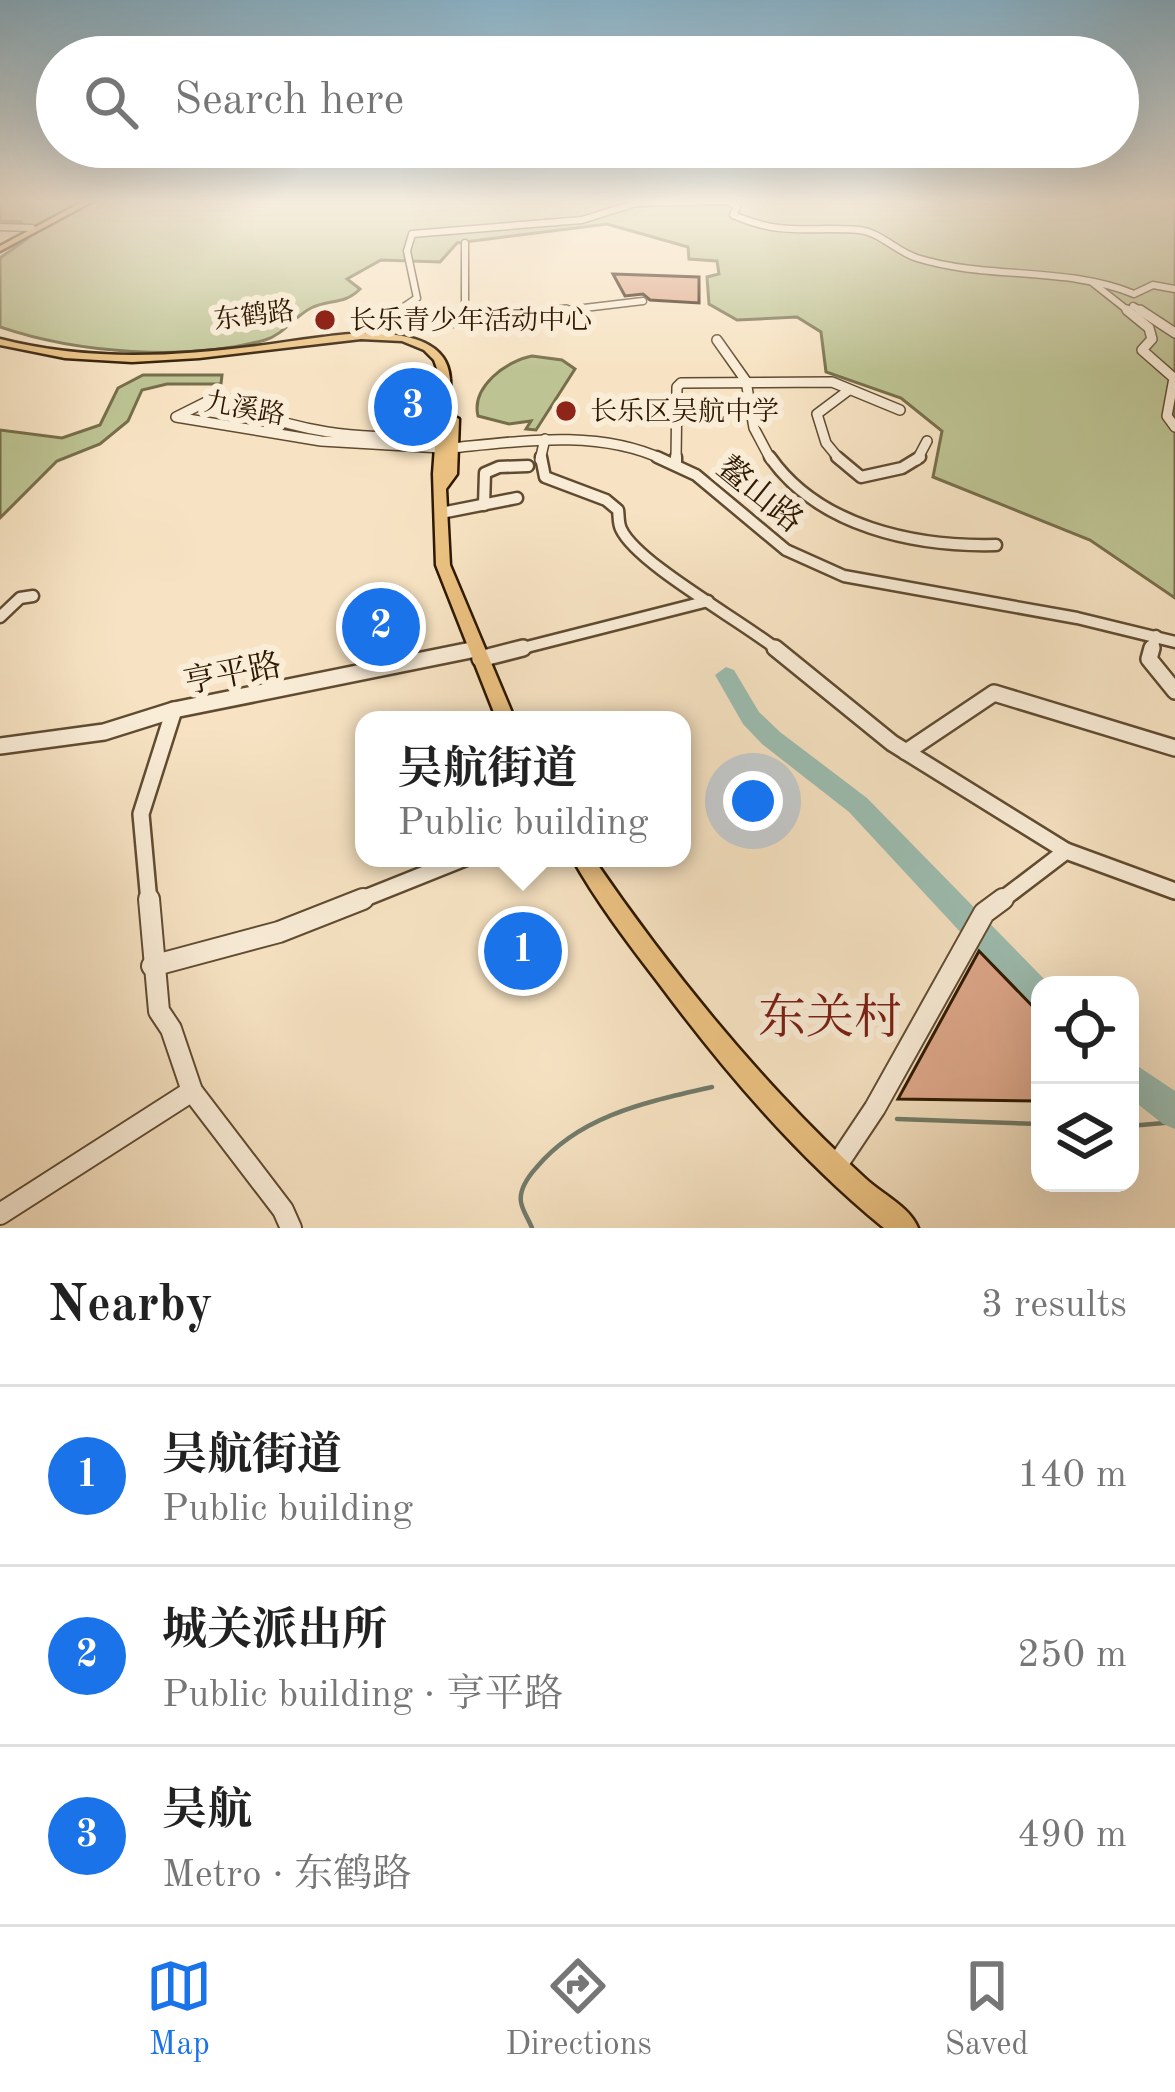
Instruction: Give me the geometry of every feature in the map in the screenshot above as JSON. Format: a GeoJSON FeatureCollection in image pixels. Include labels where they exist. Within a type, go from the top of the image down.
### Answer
{"type":"FeatureCollection","features":[{"type":"Feature","properties":{"kind":"main road","name":"东鹤路"},"geometry":{"type":"LineString","coordinates":[[0,339],[70,351],[135,355],[200,352],[372,329],[414,336],[443,349],[454,368],[441,513],[448,587],[502,711]]}},
{"type":"Feature","properties":{"kind":"main road","name":"东鹤路"},"geometry":{"type":"LineString","coordinates":[[0,339],[53,353],[133,358],[202,355],[363,335],[408,339],[425,345],[442,362],[445,445]]}},
{"type":"Feature","properties":{"kind":"main road"},"geometry":{"type":"LineString","coordinates":[[589,867],[706,1022],[835,1168],[905,1228]]}},
{"type":"Feature","properties":{"kind":"street"},"geometry":{"type":"LineString","coordinates":[[372,329],[416,298],[408,257]]}},
{"type":"Feature","properties":{"kind":"street"},"geometry":{"type":"LineString","coordinates":[[465,257],[465,320]]}},
{"type":"Feature","properties":{"kind":"street"},"geometry":{"type":"LineString","coordinates":[[914,257],[988,273],[1108,283],[1130,294],[1153,285],[1175,289]]}},
{"type":"Feature","properties":{"kind":"street"},"geometry":{"type":"LineString","coordinates":[[1064,278],[1097,285],[1175,333]]}},
{"type":"Feature","properties":{"kind":"street"},"geometry":{"type":"LineString","coordinates":[[1097,285],[1149,328],[1151,339],[1142,350],[1174,378],[1167,416],[1175,427]]}},
{"type":"Feature","properties":{"kind":"street"},"geometry":{"type":"LineString","coordinates":[[372,329],[643,301]]}},
{"type":"Feature","properties":{"kind":"street"},"geometry":{"type":"LineString","coordinates":[[717,340],[748,386],[754,431],[783,474],[808,494],[890,534],[936,543],[996,545]]}},
{"type":"Feature","properties":{"kind":"street"},"geometry":{"type":"LineString","coordinates":[[676,462],[677,387],[690,382],[748,386],[818,381],[900,410]]}},
{"type":"Feature","properties":{"kind":"street"},"geometry":{"type":"LineString","coordinates":[[849,390],[817,414],[819,432],[825,446],[861,477],[914,465],[927,441]]}},
{"type":"Feature","properties":{"kind":"street","name":"九溪路"},"geometry":{"type":"LineString","coordinates":[[220,395],[260,417],[311,430],[445,445],[321,441],[176,417],[220,395]]}},
{"type":"Feature","properties":{"kind":"street"},"geometry":{"type":"LineString","coordinates":[[544,439],[539,465],[545,476],[606,500],[618,510],[622,529],[645,559],[799,664],[906,752],[1066,851],[1175,891]]}},
{"type":"Feature","properties":{"kind":"street","name":"鳌山路"},"geometry":{"type":"LineString","coordinates":[[445,445],[544,439],[608,442],[676,462],[786,550],[828,570],[1175,642]]}},
{"type":"Feature","properties":{"kind":"street"},"geometry":{"type":"LineString","coordinates":[[484,505],[485,473],[528,466]]}},
{"type":"Feature","properties":{"kind":"street"},"geometry":{"type":"LineString","coordinates":[[441,513],[517,498]]}},
{"type":"Feature","properties":{"kind":"street"},"geometry":{"type":"LineString","coordinates":[[0,617],[20,598],[33,596]]}},
{"type":"Feature","properties":{"kind":"street","name":"亨平路"},"geometry":{"type":"LineString","coordinates":[[0,746],[104,732],[174,710],[478,654],[708,601]]}},
{"type":"Feature","properties":{"kind":"street"},"geometry":{"type":"LineString","coordinates":[[1156,636],[1149,659],[1175,691]]}},
{"type":"Feature","properties":{"kind":"street"},"geometry":{"type":"LineString","coordinates":[[906,752],[994,693],[1175,748]]}},
{"type":"Feature","properties":{"kind":"street"},"geometry":{"type":"LineString","coordinates":[[174,710],[141,814],[159,1011],[171,1030],[191,1090],[291,1228]]}},
{"type":"Feature","properties":{"kind":"street"},"geometry":{"type":"LineString","coordinates":[[835,1168],[875,1108],[984,913],[1066,851]]}},
{"type":"Feature","properties":{"kind":"street"},"geometry":{"type":"LineString","coordinates":[[152,966],[279,932],[442,867]]}},
{"type":"Feature","properties":{"kind":"street"},"geometry":{"type":"LineString","coordinates":[[0,1214],[191,1090]]}},
{"type":"Feature","properties":{"kind":"green space"},"geometry":{"type":"Polygon","coordinates":[[[444,257],[440,262],[381,260],[347,279],[360,289],[354,294],[311,308],[265,340],[167,352],[63,343],[0,327],[0,258],[444,257]]]}},
{"type":"Feature","properties":{"kind":"green space"},"geometry":{"type":"Polygon","coordinates":[[[1175,257],[1175,598],[1090,540],[933,477],[942,431],[901,398],[826,372],[821,332],[797,317],[737,320],[709,304],[707,277],[719,274],[717,261],[689,259],[1175,257]]]}},
{"type":"Feature","properties":{"kind":"green space"},"geometry":{"type":"Polygon","coordinates":[[[532,356],[562,360],[575,369],[536,430],[526,429],[531,421],[509,424],[478,416],[480,395],[493,377],[532,356]]]}},
{"type":"Feature","properties":{"kind":"green space"},"geometry":{"type":"Polygon","coordinates":[[[143,375],[222,375],[221,384],[167,384],[142,390],[128,421],[100,444],[57,461],[0,518],[0,430],[62,438],[100,425],[118,388],[143,375]]]}},
{"type":"Feature","properties":{"kind":"building"},"geometry":{"type":"Polygon","coordinates":[[[613,274],[699,277],[699,303],[650,300],[643,294],[625,296],[613,274]]]}},
{"type":"Feature","properties":{"kind":"building"},"geometry":{"type":"Polygon","coordinates":[[[979,951],[1031,1005],[1031,1101],[898,1099],[979,951]]]}},
{"type":"Feature","properties":{"kind":"waterway"},"geometry":{"type":"LineString","coordinates":[[726,675],[751,718],[858,805],[1031,987]]}},
{"type":"Feature","properties":{"kind":"waterway"},"geometry":{"type":"LineString","coordinates":[[1139,1084],[1175,1112]]}},
{"type":"Feature","properties":{"kind":"waterway"},"geometry":{"type":"LineString","coordinates":[[532,1228],[521,1193],[530,1175],[573,1135],[616,1113],[712,1087]]}},
{"type":"Feature","properties":{"kind":"waterway"},"geometry":{"type":"LineString","coordinates":[[897,1119],[1031,1124]]}},
{"type":"Feature","properties":{"kind":"waterway"},"geometry":{"type":"LineString","coordinates":[[1139,1125],[1175,1122]]}},
{"type":"Feature","properties":{"kind":"place","name":"长乐青少年活动中心"},"geometry":{"type":"Point","coordinates":[325,320]}},
{"type":"Feature","properties":{"kind":"place","name":"吴航"},"geometry":{"type":"Point","coordinates":[413,407]}},
{"type":"Feature","properties":{"kind":"place","name":"长乐区吴航中学"},"geometry":{"type":"Point","coordinates":[566,411]}},
{"type":"Feature","properties":{"kind":"place","name":"城关派出所"},"geometry":{"type":"Point","coordinates":[381,627]}},
{"type":"Feature","properties":{"kind":"place","name":"吴航街道"},"geometry":{"type":"Point","coordinates":[523,951]}},
{"type":"Feature","properties":{"kind":"district","name":"东关村"},"geometry":{"type":"Point","coordinates":[830,1016]}}]}
